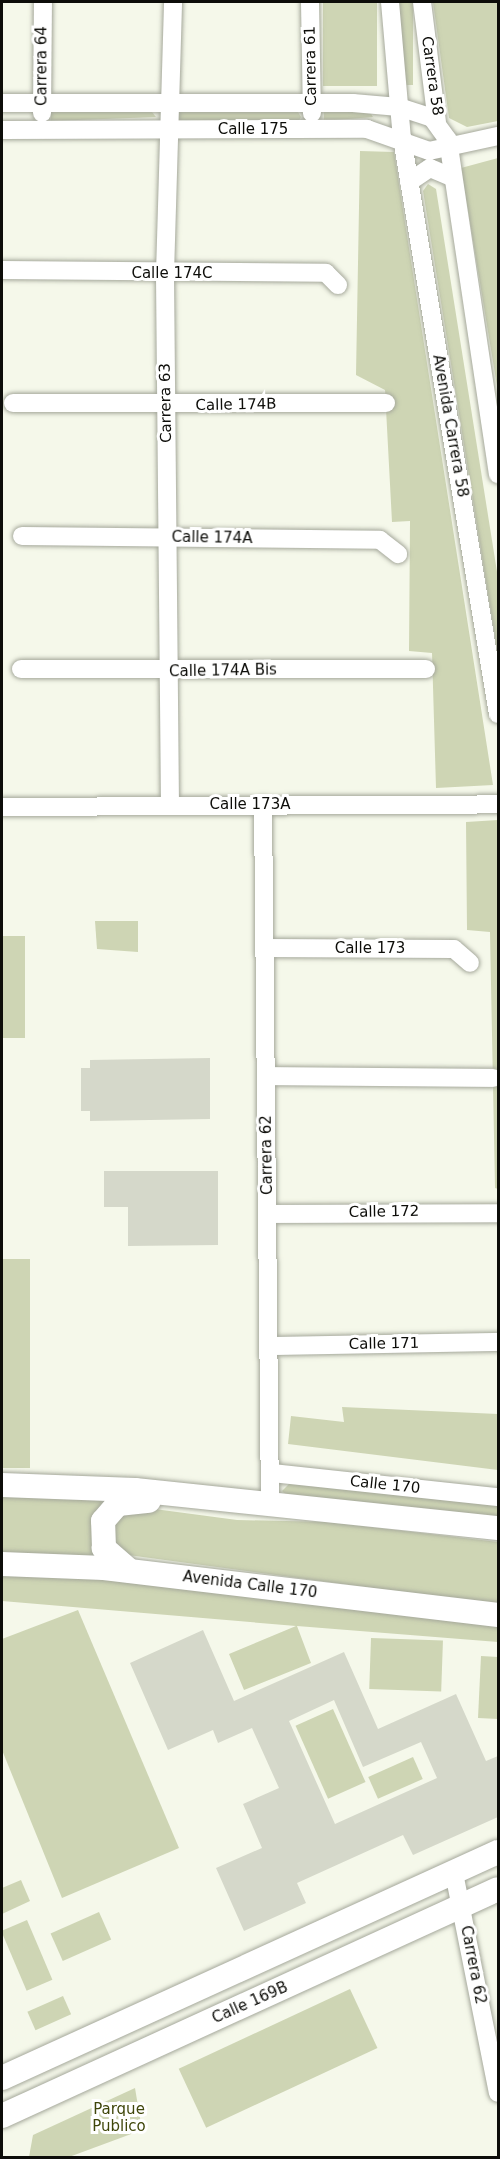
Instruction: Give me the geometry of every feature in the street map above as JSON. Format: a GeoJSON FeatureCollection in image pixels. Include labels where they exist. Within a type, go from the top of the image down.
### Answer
{"type":"FeatureCollection","features":[{"type":"Feature","properties":{"kind":"main road"},"geometry":{"type":"LineString","coordinates":[[2,1485],[104,1487],[498,1528]]}},
{"type":"Feature","properties":{"kind":"main road"},"geometry":{"type":"LineString","coordinates":[[130,1571],[104,1548],[104,1521],[118,1504],[129,1500],[244,1502]]}},
{"type":"Feature","properties":{"kind":"main road","name":"Avenida Calle 170"},"geometry":{"type":"LineString","coordinates":[[2,1564],[130,1571],[498,1615]]}},
{"type":"Feature","properties":{"kind":"main road"},"geometry":{"type":"LineString","coordinates":[[2,2078],[498,1852]]}},
{"type":"Feature","properties":{"kind":"main road","name":"Calle 169B"},"geometry":{"type":"LineString","coordinates":[[2,2116],[498,1889]]}},
{"type":"Feature","properties":{"kind":"street","name":"Carrera 64"},"geometry":{"type":"LineString","coordinates":[[42,130],[43,2]]}},
{"type":"Feature","properties":{"kind":"street","name":"Carrera 63"},"geometry":{"type":"LineString","coordinates":[[170,806],[165,274],[166,130],[171,103],[173,2]]}},
{"type":"Feature","properties":{"kind":"street","name":"Carrera 61"},"geometry":{"type":"LineString","coordinates":[[310,2],[312,130]]}},
{"type":"Feature","properties":{"kind":"street"},"geometry":{"type":"LineString","coordinates":[[390,2],[402,138]]}},
{"type":"Feature","properties":{"kind":"street","name":"Carrera 58"},"geometry":{"type":"LineString","coordinates":[[422,2],[437,122],[449,148]]}},
{"type":"Feature","properties":{"kind":"street","name":"Calle 175"},"geometry":{"type":"LineString","coordinates":[[2,103],[312,103],[399,107],[437,122]]}},
{"type":"Feature","properties":{"kind":"street","name":"Calle 175"},"geometry":{"type":"LineString","coordinates":[[2,130],[367,129],[402,138],[420,150],[449,148],[498,136]]}},
{"type":"Feature","properties":{"kind":"street","name":"Avenida Carrera 58"},"geometry":{"type":"LineString","coordinates":[[402,138],[498,714]]}},
{"type":"Feature","properties":{"kind":"street"},"geometry":{"type":"LineString","coordinates":[[449,148],[498,474]]}},
{"type":"Feature","properties":{"kind":"street"},"geometry":{"type":"LineString","coordinates":[[409,182],[430,168],[453,178]]}},
{"type":"Feature","properties":{"kind":"street","name":"Calle 174C"},"geometry":{"type":"LineString","coordinates":[[2,270],[165,274],[326,273],[338,285]]}},
{"type":"Feature","properties":{"kind":"street","name":"Calle 174B"},"geometry":{"type":"LineString","coordinates":[[14,404],[166,407],[386,403]]}},
{"type":"Feature","properties":{"kind":"street","name":"Calle 174A"},"geometry":{"type":"LineString","coordinates":[[22,536],[380,540],[398,554]]}},
{"type":"Feature","properties":{"kind":"street","name":"Calle 174A Bis"},"geometry":{"type":"LineString","coordinates":[[21,669],[168,672],[426,669]]}},
{"type":"Feature","properties":{"kind":"street","name":"Calle 173A"},"geometry":{"type":"LineString","coordinates":[[2,807],[498,804]]}},
{"type":"Feature","properties":{"kind":"street","name":"Carrera 62"},"geometry":{"type":"LineString","coordinates":[[263,805],[272,1473],[270,1504]]}},
{"type":"Feature","properties":{"kind":"street","name":"Calle 173"},"geometry":{"type":"LineString","coordinates":[[265,948],[454,949],[471,963]]}},
{"type":"Feature","properties":{"kind":"street"},"geometry":{"type":"LineString","coordinates":[[266,1076],[493,1078]]}},
{"type":"Feature","properties":{"kind":"street","name":"Calle 172"},"geometry":{"type":"LineString","coordinates":[[268,1214],[498,1213]]}},
{"type":"Feature","properties":{"kind":"street","name":"Calle 171"},"geometry":{"type":"LineString","coordinates":[[270,1346],[498,1342]]}},
{"type":"Feature","properties":{"kind":"street","name":"Calle 170"},"geometry":{"type":"LineString","coordinates":[[272,1473],[498,1497]]}},
{"type":"Feature","properties":{"kind":"street","name":"Carrera 62"},"geometry":{"type":"LineString","coordinates":[[454,1873],[498,2093]]}},
{"type":"Feature","properties":{"kind":"green space"},"geometry":{"type":"Polygon","coordinates":[[[323,2],[377,2],[377,86],[323,86],[323,2]]]}},
{"type":"Feature","properties":{"kind":"green space"},"geometry":{"type":"Polygon","coordinates":[[[395,2],[413,2],[413,85],[395,85],[395,2]]]}},
{"type":"Feature","properties":{"kind":"green space"},"geometry":{"type":"Polygon","coordinates":[[[433,2],[498,3],[498,121],[467,127],[449,118],[433,2]]]}},
{"type":"Feature","properties":{"kind":"green space"},"geometry":{"type":"Polygon","coordinates":[[[51,111],[152,112],[156,117],[51,121],[51,111]]]}},
{"type":"Feature","properties":{"kind":"green space"},"geometry":{"type":"Polygon","coordinates":[[[178,112],[298,112],[301,117],[298,122],[178,122],[178,112]]]}},
{"type":"Feature","properties":{"kind":"green space"},"geometry":{"type":"Polygon","coordinates":[[[324,112],[370,112],[373,117],[324,121],[324,112]]]}},
{"type":"Feature","properties":{"kind":"green space"},"geometry":{"type":"Polygon","coordinates":[[[360,151],[394,152],[493,785],[436,788],[432,653],[409,651],[410,521],[392,522],[385,390],[356,375],[360,151]]]}},
{"type":"Feature","properties":{"kind":"green space"},"geometry":{"type":"Polygon","coordinates":[[[498,158],[498,392],[461,168],[498,158]]]}},
{"type":"Feature","properties":{"kind":"green space"},"geometry":{"type":"Polygon","coordinates":[[[428,184],[436,189],[498,578],[498,655],[423,191],[428,184]]]}},
{"type":"Feature","properties":{"kind":"green space"},"geometry":{"type":"Polygon","coordinates":[[[498,820],[498,1189],[495,1188],[490,932],[467,930],[466,822],[498,820]]]}},
{"type":"Feature","properties":{"kind":"green space"},"geometry":{"type":"Polygon","coordinates":[[[95,921],[138,921],[138,952],[97,949],[95,921]]]}},
{"type":"Feature","properties":{"kind":"green space"},"geometry":{"type":"Polygon","coordinates":[[[2,936],[25,936],[25,1038],[2,1038],[2,936]]]}},
{"type":"Feature","properties":{"kind":"green space"},"geometry":{"type":"Polygon","coordinates":[[[2,1259],[30,1259],[30,1468],[2,1468],[2,1259]]]}},
{"type":"Feature","properties":{"kind":"green space"},"geometry":{"type":"Polygon","coordinates":[[[342,1407],[498,1414],[498,1470],[288,1444],[291,1416],[344,1422],[342,1407]]]}},
{"type":"Feature","properties":{"kind":"green space"},"geometry":{"type":"Polygon","coordinates":[[[290,1483],[498,1506],[498,1518],[287,1496],[282,1491],[290,1483]]]}},
{"type":"Feature","properties":{"kind":"green space"},"geometry":{"type":"Polygon","coordinates":[[[2,1494],[102,1499],[99,1562],[2,1557],[2,1494]]]}},
{"type":"Feature","properties":{"kind":"green space"},"geometry":{"type":"Polygon","coordinates":[[[147,1508],[237,1520],[328,1522],[498,1542],[498,1605],[128,1555],[113,1542],[112,1522],[119,1513],[147,1508]]]}},
{"type":"Feature","properties":{"kind":"green space"},"geometry":{"type":"Polygon","coordinates":[[[2,1569],[498,1623],[498,1642],[297,1626],[311,1663],[244,1690],[229,1654],[296,1626],[2,1601],[2,1569]]]}},
{"type":"Feature","properties":{"kind":"green space"},"geometry":{"type":"Polygon","coordinates":[[[78,1610],[179,1848],[62,1898],[2,1750],[2,1639],[78,1610]]]}},
{"type":"Feature","properties":{"kind":"green space"},"geometry":{"type":"Polygon","coordinates":[[[371,1638],[443,1641],[441,1691],[369,1689],[371,1638]]]}},
{"type":"Feature","properties":{"kind":"green space"},"geometry":{"type":"Polygon","coordinates":[[[481,1656],[498,1657],[498,1719],[478,1718],[481,1656]]]}},
{"type":"Feature","properties":{"kind":"green space"},"geometry":{"type":"Polygon","coordinates":[[[333,1709],[366,1782],[328,1799],[296,1726],[333,1709]]]}},
{"type":"Feature","properties":{"kind":"green space"},"geometry":{"type":"Polygon","coordinates":[[[413,1757],[423,1779],[378,1799],[368,1777],[413,1757]]]}},
{"type":"Feature","properties":{"kind":"green space"},"geometry":{"type":"Polygon","coordinates":[[[21,1880],[30,1901],[2,1914],[2,1888],[21,1880]]]}},
{"type":"Feature","properties":{"kind":"green space"},"geometry":{"type":"Polygon","coordinates":[[[99,1912],[111,1939],[63,1961],[51,1934],[99,1912]]]}},
{"type":"Feature","properties":{"kind":"green space"},"geometry":{"type":"Polygon","coordinates":[[[27,1920],[52,1980],[27,1991],[2,1931],[27,1920]]]}},
{"type":"Feature","properties":{"kind":"green space"},"geometry":{"type":"Polygon","coordinates":[[[350,1989],[377,2048],[206,2128],[179,2069],[350,1989]]]}},
{"type":"Feature","properties":{"kind":"green space"},"geometry":{"type":"Polygon","coordinates":[[[63,1996],[71,2014],[36,2030],[27,2012],[63,1996]]]}},
{"type":"Feature","properties":{"kind":"green space","name":"Parque Publico"},"geometry":{"type":"Polygon","coordinates":[[[135,2088],[142,2130],[69,2157],[29,2157],[33,2135],[135,2088]]]}},
{"type":"Feature","properties":{"kind":"building"},"geometry":{"type":"Polygon","coordinates":[[[210,1058],[210,1119],[90,1121],[90,1111],[81,1111],[81,1068],[90,1068],[90,1060],[210,1058]]]}},
{"type":"Feature","properties":{"kind":"building"},"geometry":{"type":"Polygon","coordinates":[[[104,1171],[218,1171],[218,1245],[128,1246],[128,1207],[104,1207],[104,1171]]]}},
{"type":"Feature","properties":{"kind":"building"},"geometry":{"type":"Polygon","coordinates":[[[203,1630],[234,1701],[344,1652],[378,1729],[456,1694],[486,1761],[498,1756],[498,1817],[413,1855],[403,1835],[297,1883],[306,1903],[244,1931],[216,1868],[262,1848],[243,1804],[279,1788],[252,1728],[218,1743],[213,1730],[168,1750],[130,1663],[203,1630]],[[334,1700],[289,1721],[335,1824],[437,1778],[421,1742],[363,1767],[334,1700]]]}}]}
